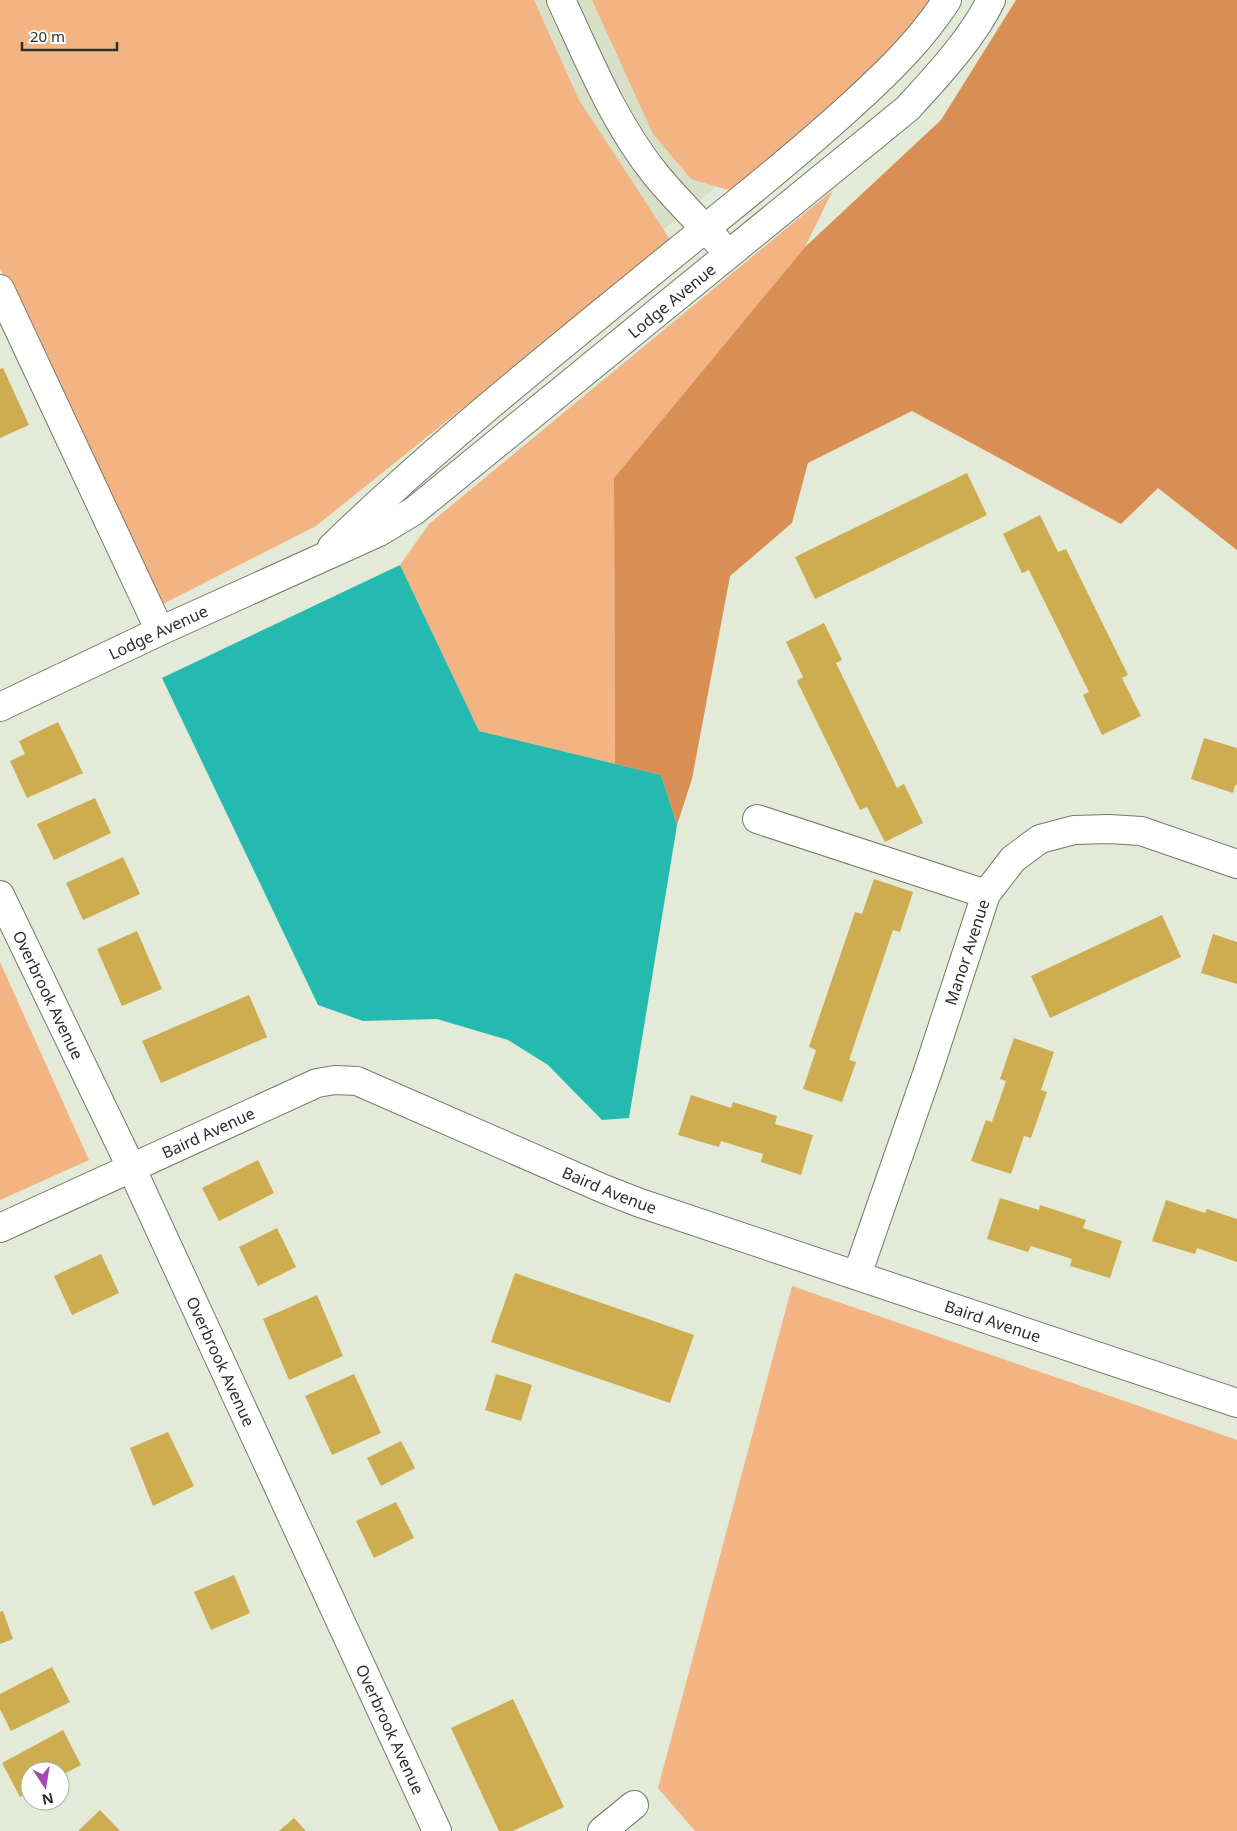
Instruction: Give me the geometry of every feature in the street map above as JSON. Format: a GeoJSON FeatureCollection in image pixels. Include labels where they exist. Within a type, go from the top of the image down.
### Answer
{"type":"FeatureCollection","features":[{"type":"Feature","properties":{"kind":"street"},"geometry":{"type":"LineString","coordinates":[[561,0],[607,101],[634,145],[656,175],[730,254]]}},
{"type":"Feature","properties":{"kind":"street","name":"Lodge Avenue"},"geometry":{"type":"LineString","coordinates":[[318,560],[371,509],[457,433],[803,150],[888,71],[933,21],[947,0]]}},
{"type":"Feature","properties":{"kind":"street","name":"Lodge Avenue"},"geometry":{"type":"LineString","coordinates":[[0,707],[160,631],[379,532],[414,511],[908,108],[939,74],[966,39],[991,0]]}},
{"type":"Feature","properties":{"kind":"street"},"geometry":{"type":"LineString","coordinates":[[4,307],[160,631]]}},
{"type":"Feature","properties":{"kind":"street"},"geometry":{"type":"LineString","coordinates":[[757,819],[986,894]]}},
{"type":"Feature","properties":{"kind":"street","name":"Manor Avenue"},"geometry":{"type":"LineString","coordinates":[[857,1275],[929,1068],[986,894],[1013,859],[1040,840],[1074,830],[1142,831],[1237,864]]}},
{"type":"Feature","properties":{"kind":"street","name":"Overbrook Avenue"},"geometry":{"type":"LineString","coordinates":[[0,895],[130,1167],[438,1831]]}},
{"type":"Feature","properties":{"kind":"street","name":"Baird Avenue"},"geometry":{"type":"LineString","coordinates":[[0,1228],[317,1083],[335,1080],[357,1081],[640,1203],[1237,1403]]}},
{"type":"Feature","properties":{"kind":"street"},"geometry":{"type":"LineString","coordinates":[[602,1831],[634,1805]]}},
{"type":"Feature","properties":{"kind":"shaded area"},"geometry":{"type":"Polygon","coordinates":[[[0,0],[534,0],[579,100],[671,241],[316,526],[155,608],[0,268],[0,0]]]}},
{"type":"Feature","properties":{"kind":"shaded area"},"geometry":{"type":"Polygon","coordinates":[[[521,0],[638,0],[730,176],[647,243],[521,0]]]}},
{"type":"Feature","properties":{"kind":"shaded area"},"geometry":{"type":"Polygon","coordinates":[[[592,0],[931,0],[904,42],[759,172],[728,190],[691,179],[653,134],[592,0]]]}},
{"type":"Feature","properties":{"kind":"shaded area"},"geometry":{"type":"Polygon","coordinates":[[[1016,0],[1237,0],[1237,550],[1158,488],[1121,524],[912,411],[808,463],[792,523],[730,576],[692,779],[677,825],[661,775],[615,764],[614,478],[805,247],[941,120],[1016,0]]]}},
{"type":"Feature","properties":{"kind":"shaded area"},"geometry":{"type":"Polygon","coordinates":[[[833,190],[805,247],[614,478],[615,764],[479,731],[400,565],[429,524],[833,190]]]}},
{"type":"Feature","properties":{"kind":"shaded area"},"geometry":{"type":"Polygon","coordinates":[[[0,962],[89,1160],[0,1200],[0,962]]]}},
{"type":"Feature","properties":{"kind":"shaded area"},"geometry":{"type":"Polygon","coordinates":[[[792,1286],[1237,1440],[1237,1831],[695,1831],[658,1788],[792,1286]]]}},
{"type":"Feature","properties":{"kind":"water"},"geometry":{"type":"Polygon","coordinates":[[[400,565],[479,731],[661,775],[677,825],[629,1118],[602,1120],[548,1065],[508,1040],[437,1019],[363,1021],[318,1005],[162,678],[400,565]]]}},
{"type":"Feature","properties":{"kind":"building"},"geometry":{"type":"Polygon","coordinates":[[[3,368],[29,425],[0,438],[0,369],[3,368]]]}},
{"type":"Feature","properties":{"kind":"building"},"geometry":{"type":"Polygon","coordinates":[[[967,473],[987,515],[815,599],[795,557],[967,473]]]}},
{"type":"Feature","properties":{"kind":"building"},"geometry":{"type":"Polygon","coordinates":[[[1040,515],[1058,552],[1066,549],[1128,675],[1122,678],[1141,716],[1102,735],[1083,695],[1089,692],[1029,570],[1022,573],[1003,534],[1040,515]]]}},
{"type":"Feature","properties":{"kind":"building"},"geometry":{"type":"Polygon","coordinates":[[[824,623],[842,660],[836,663],[897,788],[904,784],[923,823],[885,842],[867,807],[860,810],[797,681],[803,677],[786,642],[824,623]]]}},
{"type":"Feature","properties":{"kind":"building"},"geometry":{"type":"Polygon","coordinates":[[[58,722],[83,773],[27,798],[10,761],[25,754],[19,741],[58,722]]]}},
{"type":"Feature","properties":{"kind":"building"},"geometry":{"type":"Polygon","coordinates":[[[1204,738],[1237,748],[1237,785],[1235,785],[1233,793],[1191,779],[1204,738]]]}},
{"type":"Feature","properties":{"kind":"building"},"geometry":{"type":"Polygon","coordinates":[[[95,798],[111,833],[54,860],[37,824],[95,798]]]}},
{"type":"Feature","properties":{"kind":"building"},"geometry":{"type":"Polygon","coordinates":[[[123,857],[140,894],[83,920],[66,883],[123,857]]]}},
{"type":"Feature","properties":{"kind":"building"},"geometry":{"type":"Polygon","coordinates":[[[874,879],[913,892],[900,932],[893,930],[849,1060],[856,1062],[842,1102],[803,1089],[816,1050],[809,1047],[855,912],[862,914],[874,879]]]}},
{"type":"Feature","properties":{"kind":"building"},"geometry":{"type":"Polygon","coordinates":[[[1162,915],[1181,957],[1050,1018],[1031,976],[1162,915]]]}},
{"type":"Feature","properties":{"kind":"building"},"geometry":{"type":"Polygon","coordinates":[[[137,931],[162,989],[122,1006],[97,949],[137,931]]]}},
{"type":"Feature","properties":{"kind":"building"},"geometry":{"type":"Polygon","coordinates":[[[1213,934],[1237,942],[1237,984],[1201,973],[1213,934]]]}},
{"type":"Feature","properties":{"kind":"building"},"geometry":{"type":"Polygon","coordinates":[[[249,995],[267,1037],[161,1083],[142,1041],[249,995]]]}},
{"type":"Feature","properties":{"kind":"building"},"geometry":{"type":"Polygon","coordinates":[[[1014,1038],[1054,1052],[1041,1090],[1047,1092],[1031,1138],[1024,1136],[1011,1174],[971,1161],[986,1120],[992,1122],[1006,1081],[1000,1079],[1014,1038]]]}},
{"type":"Feature","properties":{"kind":"building"},"geometry":{"type":"Polygon","coordinates":[[[691,1095],[731,1108],[733,1102],[777,1116],[775,1124],[813,1135],[801,1175],[761,1162],[763,1154],[721,1141],[719,1147],[678,1135],[691,1095]]]}},
{"type":"Feature","properties":{"kind":"building"},"geometry":{"type":"Polygon","coordinates":[[[258,1160],[274,1193],[219,1221],[202,1188],[258,1160]]]}},
{"type":"Feature","properties":{"kind":"building"},"geometry":{"type":"Polygon","coordinates":[[[1000,1198],[1039,1210],[1040,1205],[1086,1220],[1083,1228],[1122,1241],[1110,1278],[1070,1266],[1072,1259],[1031,1246],[1028,1252],[987,1239],[1000,1198]]]}},
{"type":"Feature","properties":{"kind":"building"},"geometry":{"type":"Polygon","coordinates":[[[1166,1200],[1205,1213],[1207,1209],[1237,1219],[1237,1262],[1197,1248],[1195,1254],[1152,1241],[1166,1200]]]}},
{"type":"Feature","properties":{"kind":"building"},"geometry":{"type":"Polygon","coordinates":[[[277,1228],[296,1267],[258,1286],[239,1247],[277,1228]]]}},
{"type":"Feature","properties":{"kind":"building"},"geometry":{"type":"Polygon","coordinates":[[[101,1254],[119,1293],[72,1315],[54,1276],[101,1254]]]}},
{"type":"Feature","properties":{"kind":"building"},"geometry":{"type":"Polygon","coordinates":[[[515,1273],[694,1335],[670,1403],[491,1342],[515,1273]]]}},
{"type":"Feature","properties":{"kind":"building"},"geometry":{"type":"Polygon","coordinates":[[[317,1295],[343,1356],[289,1380],[263,1319],[317,1295]]]}},
{"type":"Feature","properties":{"kind":"building"},"geometry":{"type":"Polygon","coordinates":[[[354,1374],[381,1433],[332,1455],[305,1396],[354,1374]]]}},
{"type":"Feature","properties":{"kind":"building"},"geometry":{"type":"Polygon","coordinates":[[[496,1374],[532,1385],[521,1421],[485,1410],[496,1374]]]}},
{"type":"Feature","properties":{"kind":"building"},"geometry":{"type":"Polygon","coordinates":[[[168,1432],[194,1486],[153,1506],[130,1448],[168,1432]]]}},
{"type":"Feature","properties":{"kind":"building"},"geometry":{"type":"Polygon","coordinates":[[[401,1441],[415,1468],[381,1486],[367,1458],[401,1441]]]}},
{"type":"Feature","properties":{"kind":"building"},"geometry":{"type":"Polygon","coordinates":[[[396,1502],[414,1538],[374,1558],[356,1521],[396,1502]]]}},
{"type":"Feature","properties":{"kind":"building"},"geometry":{"type":"Polygon","coordinates":[[[234,1575],[250,1613],[211,1630],[194,1592],[234,1575]]]}},
{"type":"Feature","properties":{"kind":"building"},"geometry":{"type":"Polygon","coordinates":[[[3,1611],[13,1639],[0,1644],[0,1612],[3,1611]]]}},
{"type":"Feature","properties":{"kind":"building"},"geometry":{"type":"Polygon","coordinates":[[[52,1667],[70,1702],[11,1731],[0,1709],[0,1694],[52,1667]]]}},
{"type":"Feature","properties":{"kind":"building"},"geometry":{"type":"Polygon","coordinates":[[[513,1699],[564,1807],[513,1831],[499,1831],[451,1728],[513,1699]]]}},
{"type":"Feature","properties":{"kind":"building"},"geometry":{"type":"Polygon","coordinates":[[[63,1730],[81,1765],[70,1771],[70,1761],[20,1761],[20,1797],[2,1763],[63,1730]]]}},
{"type":"Feature","properties":{"kind":"building"},"geometry":{"type":"Polygon","coordinates":[[[100,1810],[120,1831],[78,1831],[100,1810]]]}},
{"type":"Feature","properties":{"kind":"building"},"geometry":{"type":"Polygon","coordinates":[[[294,1818],[306,1831],[279,1831],[294,1818]]]}}]}
